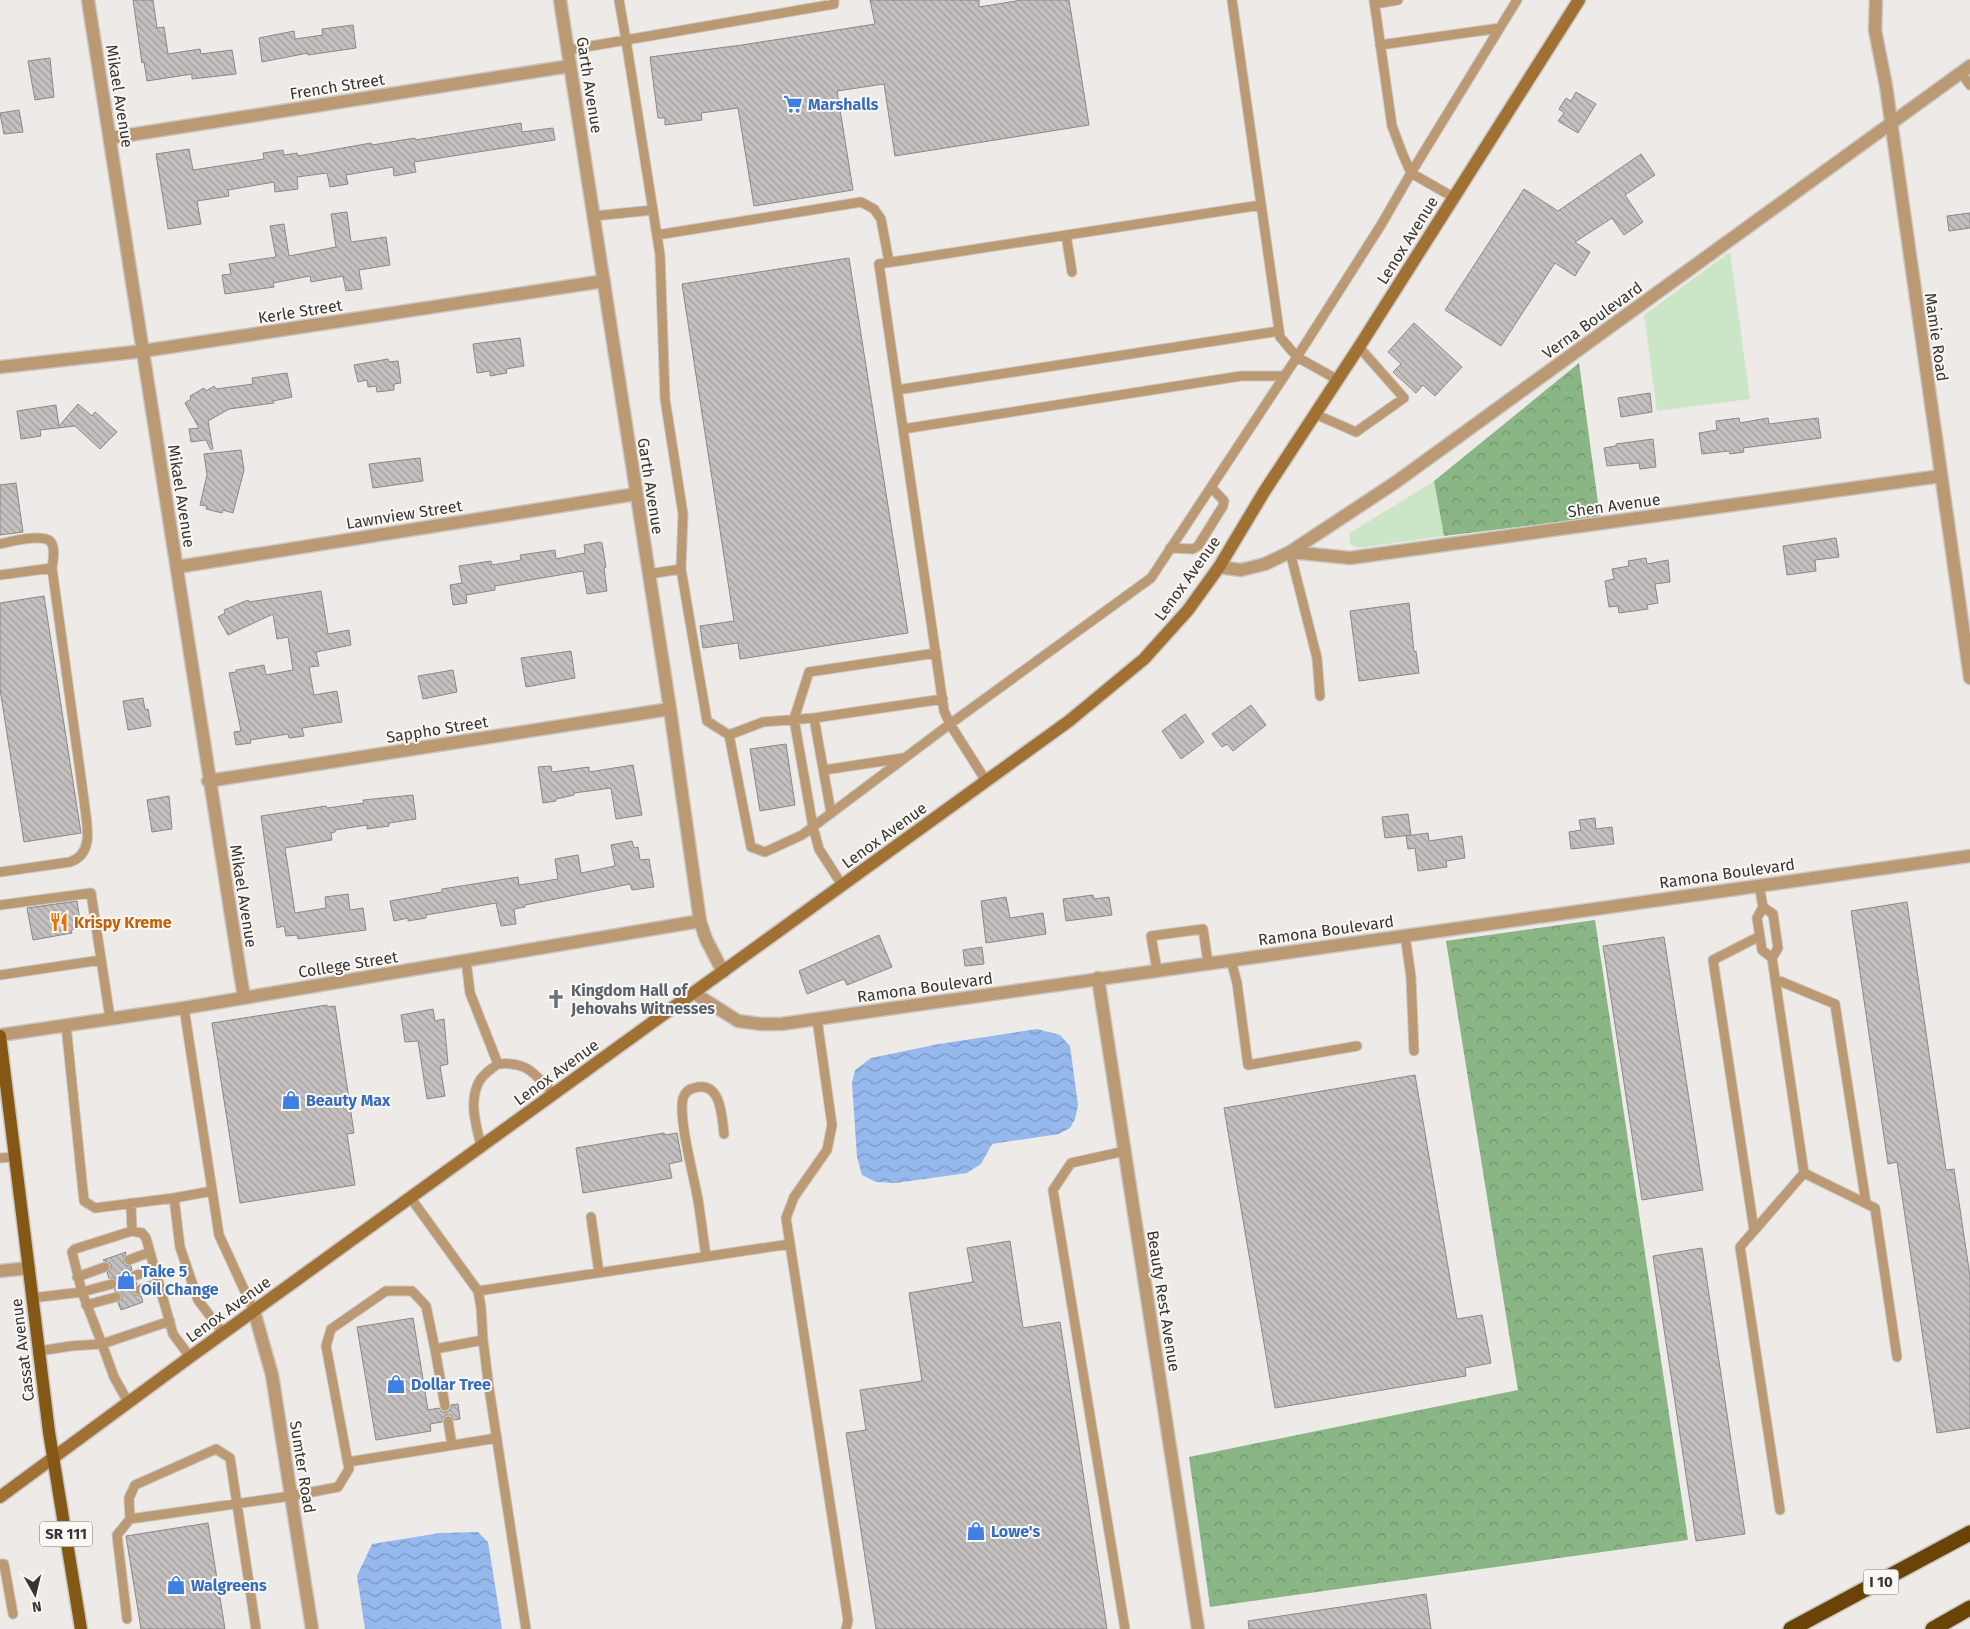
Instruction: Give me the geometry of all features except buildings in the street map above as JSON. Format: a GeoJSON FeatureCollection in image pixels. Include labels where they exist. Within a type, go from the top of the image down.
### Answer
{"type":"FeatureCollection","features":[{"type":"Feature","properties":{"kind":"highway","name":"I 10"},"geometry":{"type":"LineString","coordinates":[[1791,1629],[1970,1533]]}},
{"type":"Feature","properties":{"kind":"highway"},"geometry":{"type":"LineString","coordinates":[[1933,1629],[1970,1608]]}},
{"type":"Feature","properties":{"kind":"main road","name":"Lenox Avenue"},"geometry":{"type":"LineString","coordinates":[[0,1497],[222,1333],[1069,721],[1144,659],[1188,610],[1219,567],[1264,492],[1338,380],[1579,0]]}},
{"type":"Feature","properties":{"kind":"main road","name":"Cassat Avenue"},"geometry":{"type":"LineString","coordinates":[[0,1036],[49,1432],[81,1629]]}},
{"type":"Feature","properties":{"kind":"street","name":"Mikael Avenue"},"geometry":{"type":"LineString","coordinates":[[88,0],[177,567],[208,781],[244,998]]}},
{"type":"Feature","properties":{"kind":"street","name":"Garth Avenue"},"geometry":{"type":"LineString","coordinates":[[560,0],[670,709],[700,921],[706,939],[723,972]]}},
{"type":"Feature","properties":{"kind":"street","name":"Mamie Road"},"geometry":{"type":"LineString","coordinates":[[1876,0],[1875,30],[1886,86],[1890,125],[1970,678]]}},
{"type":"Feature","properties":{"kind":"street","name":"French Street"},"geometry":{"type":"LineString","coordinates":[[110,138],[570,66]]}},
{"type":"Feature","properties":{"kind":"street","name":"Verna Boulevard"},"geometry":{"type":"LineString","coordinates":[[1219,567],[1241,570],[1265,564],[1290,552],[1396,482],[1965,69]]}},
{"type":"Feature","properties":{"kind":"street","name":"Kerle Street"},"geometry":{"type":"LineString","coordinates":[[0,367],[142,351],[604,281]]}},
{"type":"Feature","properties":{"kind":"street","name":"Shen Avenue"},"geometry":{"type":"LineString","coordinates":[[1290,552],[1350,558],[1941,476]]}},
{"type":"Feature","properties":{"kind":"street","name":"Lawnview Street"},"geometry":{"type":"LineString","coordinates":[[177,567],[636,494]]}},
{"type":"Feature","properties":{"kind":"street","name":"Sappho Street"},"geometry":{"type":"LineString","coordinates":[[208,781],[670,709]]}},
{"type":"Feature","properties":{"kind":"street","name":"Ramona Boulevard"},"geometry":{"type":"LineString","coordinates":[[694,993],[738,1021],[782,1024],[1970,856]]}},
{"type":"Feature","properties":{"kind":"street","name":"College Street"},"geometry":{"type":"LineString","coordinates":[[0,1036],[184,1008],[700,921]]}},
{"type":"Feature","properties":{"kind":"street","name":"Beauty Rest Avenue"},"geometry":{"type":"LineString","coordinates":[[1098,978],[1198,1629]]}},
{"type":"Feature","properties":{"kind":"street"},"geometry":{"type":"LineString","coordinates":[[0,1271],[29,1268]]}},
{"type":"Feature","properties":{"kind":"street","name":"Sumter Road"},"geometry":{"type":"LineString","coordinates":[[254,1311],[272,1375],[312,1629]]}},
{"type":"Feature","properties":{"kind":"lane"},"geometry":{"type":"LineString","coordinates":[[619,0],[660,255],[666,398],[683,514],[680,569],[707,721],[729,735],[751,847],[765,852],[802,835],[950,724],[1151,578],[1298,357],[1381,225],[1517,0]]}},
{"type":"Feature","properties":{"kind":"lane"},"geometry":{"type":"LineString","coordinates":[[568,50],[834,4],[834,0]]}},
{"type":"Feature","properties":{"kind":"lane"},"geometry":{"type":"LineString","coordinates":[[1232,0],[1280,337],[1298,357],[1338,380]]}},
{"type":"Feature","properties":{"kind":"lane"},"geometry":{"type":"LineString","coordinates":[[1398,0],[1374,2],[1392,126],[1411,173],[1453,197]]}},
{"type":"Feature","properties":{"kind":"lane"},"geometry":{"type":"LineString","coordinates":[[1380,45],[1500,28]]}},
{"type":"Feature","properties":{"kind":"lane"},"geometry":{"type":"LineString","coordinates":[[1965,69],[1970,85]]}},
{"type":"Feature","properties":{"kind":"lane"},"geometry":{"type":"LineString","coordinates":[[657,235],[861,202],[874,209],[880,219],[889,262]]}},
{"type":"Feature","properties":{"kind":"lane"},"geometry":{"type":"LineString","coordinates":[[986,781],[950,724],[944,711],[879,264],[1261,205]]}},
{"type":"Feature","properties":{"kind":"lane"},"geometry":{"type":"LineString","coordinates":[[594,216],[654,210]]}},
{"type":"Feature","properties":{"kind":"lane"},"geometry":{"type":"LineString","coordinates":[[1066,235],[1072,272]]}},
{"type":"Feature","properties":{"kind":"lane"},"geometry":{"type":"LineString","coordinates":[[897,390],[1279,331]]}},
{"type":"Feature","properties":{"kind":"lane"},"geometry":{"type":"LineString","coordinates":[[1315,414],[1356,432],[1404,398],[1359,347]]}},
{"type":"Feature","properties":{"kind":"lane"},"geometry":{"type":"LineString","coordinates":[[903,429],[1241,376],[1284,376]]}},
{"type":"Feature","properties":{"kind":"lane"},"geometry":{"type":"LineString","coordinates":[[1170,548],[1193,549],[1198,546],[1223,506],[1224,501],[1211,487]]}},
{"type":"Feature","properties":{"kind":"lane"},"geometry":{"type":"LineString","coordinates":[[0,544],[10,541],[42,538],[50,541],[52,546],[52,568],[84,800],[87,839],[85,852],[79,859],[0,872]]}},
{"type":"Feature","properties":{"kind":"lane"},"geometry":{"type":"LineString","coordinates":[[1290,552],[1317,658],[1320,696]]}},
{"type":"Feature","properties":{"kind":"lane"},"geometry":{"type":"LineString","coordinates":[[0,576],[52,568]]}},
{"type":"Feature","properties":{"kind":"lane"},"geometry":{"type":"LineString","coordinates":[[649,574],[680,569]]}},
{"type":"Feature","properties":{"kind":"lane"},"geometry":{"type":"LineString","coordinates":[[842,885],[818,850],[812,827],[794,719],[809,672],[936,653]]}},
{"type":"Feature","properties":{"kind":"lane"},"geometry":{"type":"LineString","coordinates":[[729,735],[763,722],[814,718],[943,699]]}},
{"type":"Feature","properties":{"kind":"lane"},"geometry":{"type":"LineString","coordinates":[[814,718],[831,813]]}},
{"type":"Feature","properties":{"kind":"lane"},"geometry":{"type":"LineString","coordinates":[[824,770],[905,758]]}},
{"type":"Feature","properties":{"kind":"lane"},"geometry":{"type":"LineString","coordinates":[[1759,885],[1763,907],[1757,918],[1762,950],[1772,958]]}},
{"type":"Feature","properties":{"kind":"lane"},"geometry":{"type":"LineString","coordinates":[[0,905],[91,893],[110,1018]]}},
{"type":"Feature","properties":{"kind":"lane"},"geometry":{"type":"LineString","coordinates":[[1763,907],[1773,914],[1778,948],[1772,958],[1804,1173],[1740,1246],[1780,1510]]}},
{"type":"Feature","properties":{"kind":"lane"},"geometry":{"type":"LineString","coordinates":[[1157,970],[1151,936],[1186,931],[1203,929],[1208,963]]}},
{"type":"Feature","properties":{"kind":"lane"},"geometry":{"type":"LineString","coordinates":[[1405,935],[1411,977],[1414,1051]]}},
{"type":"Feature","properties":{"kind":"lane"},"geometry":{"type":"LineString","coordinates":[[1754,1230],[1714,960],[1760,936]]}},
{"type":"Feature","properties":{"kind":"lane"},"geometry":{"type":"LineString","coordinates":[[0,975],[101,960]]}},
{"type":"Feature","properties":{"kind":"lane"},"geometry":{"type":"LineString","coordinates":[[466,960],[470,993],[498,1064]]}},
{"type":"Feature","properties":{"kind":"lane"},"geometry":{"type":"LineString","coordinates":[[1231,960],[1237,983],[1248,1066],[1357,1046]]}},
{"type":"Feature","properties":{"kind":"lane"},"geometry":{"type":"LineString","coordinates":[[1775,979],[1835,1004],[1866,1203]]}},
{"type":"Feature","properties":{"kind":"lane"},"geometry":{"type":"LineString","coordinates":[[184,1008],[219,1234],[254,1311]]}},
{"type":"Feature","properties":{"kind":"lane"},"geometry":{"type":"LineString","coordinates":[[817,1019],[832,1125],[827,1150],[794,1197],[786,1218],[848,1620],[846,1629]]}},
{"type":"Feature","properties":{"kind":"lane"},"geometry":{"type":"LineString","coordinates":[[66,1025],[84,1201],[95,1208],[212,1191]]}},
{"type":"Feature","properties":{"kind":"lane"},"geometry":{"type":"LineString","coordinates":[[481,1146],[474,1115],[474,1094],[481,1078],[498,1064],[510,1062],[522,1065],[554,1094]]}},
{"type":"Feature","properties":{"kind":"lane"},"geometry":{"type":"LineString","coordinates":[[706,1256],[698,1200],[682,1119],[683,1097],[688,1090],[696,1087],[712,1090],[718,1099],[724,1134]]}},
{"type":"Feature","properties":{"kind":"lane"},"geometry":{"type":"LineString","coordinates":[[1125,1151],[1071,1163],[1053,1190],[1125,1629]]}},
{"type":"Feature","properties":{"kind":"lane"},"geometry":{"type":"LineString","coordinates":[[0,1158],[15,1157]]}},
{"type":"Feature","properties":{"kind":"lane"},"geometry":{"type":"LineString","coordinates":[[1804,1173],[1875,1208],[1897,1357]]}},
{"type":"Feature","properties":{"kind":"lane"},"geometry":{"type":"LineString","coordinates":[[410,1197],[478,1291],[482,1307],[483,1340],[526,1629]]}},
{"type":"Feature","properties":{"kind":"lane"},"geometry":{"type":"LineString","coordinates":[[174,1198],[180,1247],[198,1300],[222,1333]]}},
{"type":"Feature","properties":{"kind":"lane"},"geometry":{"type":"LineString","coordinates":[[131,1203],[132,1231]]}},
{"type":"Feature","properties":{"kind":"lane"},"geometry":{"type":"LineString","coordinates":[[591,1217],[599,1272]]}},
{"type":"Feature","properties":{"kind":"lane"},"geometry":{"type":"LineString","coordinates":[[128,1402],[114,1377],[86,1305],[71,1255],[75,1249],[132,1231],[142,1233],[146,1238],[174,1334],[190,1357]]}},
{"type":"Feature","properties":{"kind":"lane"},"geometry":{"type":"LineString","coordinates":[[478,1291],[790,1244]]}},
{"type":"Feature","properties":{"kind":"lane"},"geometry":{"type":"LineString","coordinates":[[129,1260],[150,1252]]}},
{"type":"Feature","properties":{"kind":"lane"},"geometry":{"type":"LineString","coordinates":[[77,1277],[105,1267]]}},
{"type":"Feature","properties":{"kind":"lane"},"geometry":{"type":"LineString","coordinates":[[134,1276],[154,1269]]}},
{"type":"Feature","properties":{"kind":"lane"},"geometry":{"type":"LineString","coordinates":[[32,1298],[82,1292],[112,1284]]}},
{"type":"Feature","properties":{"kind":"lane"},"geometry":{"type":"LineString","coordinates":[[139,1290],[159,1284]]}},
{"type":"Feature","properties":{"kind":"lane"},"geometry":{"type":"LineString","coordinates":[[127,1618],[117,1534],[130,1519],[291,1496],[338,1487],[349,1469],[326,1346],[331,1329],[386,1291],[412,1291],[426,1306],[445,1406]]}},
{"type":"Feature","properties":{"kind":"lane"},"geometry":{"type":"LineString","coordinates":[[86,1305],[116,1297]]}},
{"type":"Feature","properties":{"kind":"lane"},"geometry":{"type":"LineString","coordinates":[[39,1351],[102,1344],[170,1320]]}},
{"type":"Feature","properties":{"kind":"lane"},"geometry":{"type":"LineString","coordinates":[[435,1350],[483,1340]]}},
{"type":"Feature","properties":{"kind":"lane"},"geometry":{"type":"LineString","coordinates":[[448,1421],[452,1445]]}},
{"type":"Feature","properties":{"kind":"lane"},"geometry":{"type":"LineString","coordinates":[[348,1462],[497,1438]]}},
{"type":"Feature","properties":{"kind":"lane"},"geometry":{"type":"LineString","coordinates":[[130,1519],[129,1498],[135,1485],[216,1449],[230,1458],[256,1629]]}},
{"type":"Feature","properties":{"kind":"lane"},"geometry":{"type":"LineString","coordinates":[[0,1564],[4,1564],[13,1614]]}},
{"type":"Feature","properties":{"kind":"green space"},"geometry":{"type":"Polygon","coordinates":[[[1730,252],[1750,399],[1657,411],[1644,315],[1730,252]]]}},
{"type":"Feature","properties":{"kind":"green space"},"geometry":{"type":"Polygon","coordinates":[[[1579,363],[1600,517],[1444,536],[1434,481],[1579,363]]]}},
{"type":"Feature","properties":{"kind":"green space"},"geometry":{"type":"Polygon","coordinates":[[[1434,481],[1444,536],[1359,548],[1350,544],[1350,533],[1434,481]]]}},
{"type":"Feature","properties":{"kind":"green space"},"geometry":{"type":"Polygon","coordinates":[[[1595,920],[1688,1540],[1210,1607],[1189,1457],[1518,1390],[1446,941],[1595,920]]]}},
{"type":"Feature","properties":{"kind":"water"},"geometry":{"type":"Polygon","coordinates":[[[1037,1029],[1060,1035],[1070,1046],[1078,1105],[1075,1119],[1070,1128],[1059,1134],[992,1144],[981,1164],[967,1173],[896,1183],[876,1182],[862,1175],[857,1157],[852,1083],[855,1070],[871,1058],[939,1044],[1037,1029]]]}},
{"type":"Feature","properties":{"kind":"water"},"geometry":{"type":"Polygon","coordinates":[[[478,1532],[488,1542],[502,1629],[365,1629],[357,1576],[372,1544],[440,1533],[478,1532]]]}},
{"type":"Feature","properties":{"kind":"place","name":"Marshalls"},"geometry":{"type":"Point","coordinates":[793,104]}},
{"type":"Feature","properties":{"kind":"place","name":"Krispy Kreme"},"geometry":{"type":"Point","coordinates":[59,922]}},
{"type":"Feature","properties":{"kind":"place","name":"Kingdom Hall of Jehovahs Witnesses"},"geometry":{"type":"Point","coordinates":[556,999]}},
{"type":"Feature","properties":{"kind":"place","name":"Beauty Max"},"geometry":{"type":"Point","coordinates":[291,1100]}},
{"type":"Feature","properties":{"kind":"place","name":"Take 5 Oil Change"},"geometry":{"type":"Point","coordinates":[126,1280]}},
{"type":"Feature","properties":{"kind":"place","name":"Dollar Tree"},"geometry":{"type":"Point","coordinates":[396,1384]}},
{"type":"Feature","properties":{"kind":"place","name":"Lowe's"},"geometry":{"type":"Point","coordinates":[976,1531]}},
{"type":"Feature","properties":{"kind":"place","name":"Walgreens"},"geometry":{"type":"Point","coordinates":[176,1585]}}]}
